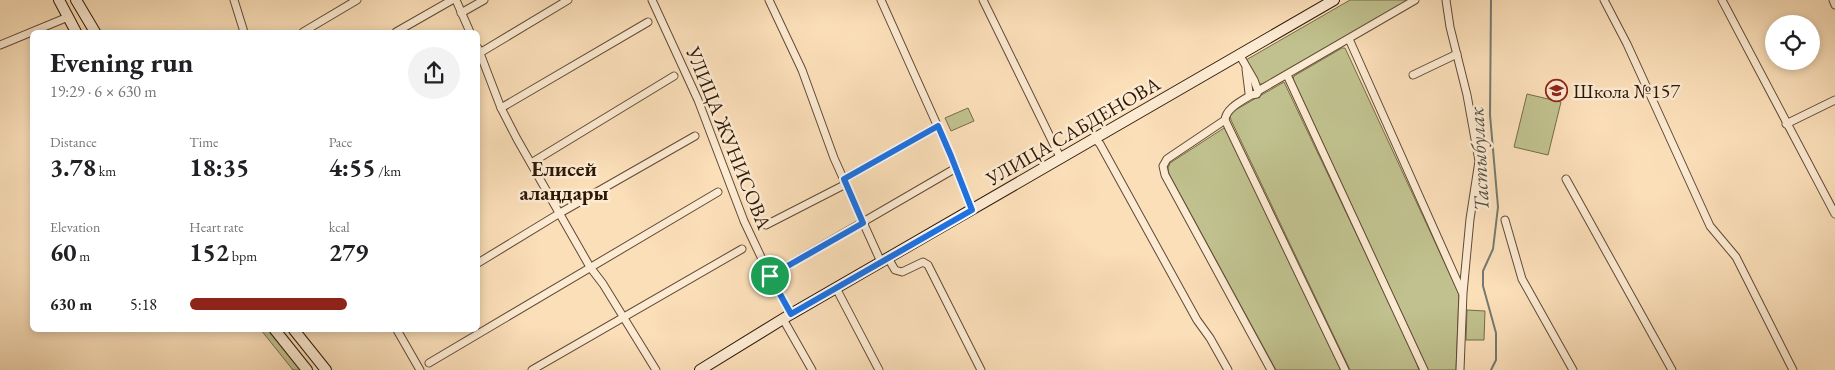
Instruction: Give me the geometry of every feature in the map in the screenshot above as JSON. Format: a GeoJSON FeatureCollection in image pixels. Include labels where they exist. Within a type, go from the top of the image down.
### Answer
{"type":"FeatureCollection","features":[{"type":"Feature","properties":{"kind":"street"},"geometry":{"type":"LineString","coordinates":[[59,0],[75,30]]}},
{"type":"Feature","properties":{"kind":"street"},"geometry":{"type":"LineString","coordinates":[[76,0],[94,30]]}},
{"type":"Feature","properties":{"kind":"street"},"geometry":{"type":"LineString","coordinates":[[234,0],[243,30]]}},
{"type":"Feature","properties":{"kind":"street"},"geometry":{"type":"LineString","coordinates":[[306,30],[357,0]]}},
{"type":"Feature","properties":{"kind":"street"},"geometry":{"type":"LineString","coordinates":[[400,30],[452,0]]}},
{"type":"Feature","properties":{"kind":"street"},"geometry":{"type":"LineString","coordinates":[[456,0],[469,30]]}},
{"type":"Feature","properties":{"kind":"street"},"geometry":{"type":"LineString","coordinates":[[462,13],[484,0]]}},
{"type":"Feature","properties":{"kind":"street"},"geometry":{"type":"LineString","coordinates":[[480,50],[568,0]]}},
{"type":"Feature","properties":{"kind":"street","name":"УЛИЦА ЖУНИСОВА"},"geometry":{"type":"LineString","coordinates":[[652,0],[698,100],[732,192],[812,370]]}},
{"type":"Feature","properties":{"kind":"street"},"geometry":{"type":"LineString","coordinates":[[769,0],[802,70],[863,223],[884,260],[895,270],[902,272],[924,262],[928,265],[981,370]]}},
{"type":"Feature","properties":{"kind":"street"},"geometry":{"type":"LineString","coordinates":[[881,0],[938,126],[972,210]]}},
{"type":"Feature","properties":{"kind":"street"},"geometry":{"type":"LineString","coordinates":[[983,0],[1061,159]]}},
{"type":"Feature","properties":{"kind":"street","name":"УЛИЦА САБДЕНОВА"},"geometry":{"type":"LineString","coordinates":[[700,370],[836,288],[1334,0]]}},
{"type":"Feature","properties":{"kind":"street"},"geometry":{"type":"LineString","coordinates":[[1345,370],[1225,120],[1229,111],[1251,95],[1257,94],[1258,91],[1415,0]]}},
{"type":"Feature","properties":{"kind":"street"},"geometry":{"type":"LineString","coordinates":[[1446,0],[1468,95],[1479,161],[1470,219],[1462,293],[1460,370]]}},
{"type":"Feature","properties":{"kind":"street"},"geometry":{"type":"LineString","coordinates":[[1604,0],[1631,53],[1710,226],[1736,256],[1792,370]]}},
{"type":"Feature","properties":{"kind":"street"},"geometry":{"type":"LineString","coordinates":[[1722,0],[1835,214]]}},
{"type":"Feature","properties":{"kind":"street"},"geometry":{"type":"LineString","coordinates":[[1832,0],[1835,5]]}},
{"type":"Feature","properties":{"kind":"street"},"geometry":{"type":"LineString","coordinates":[[36,30],[68,17]]}},
{"type":"Feature","properties":{"kind":"street"},"geometry":{"type":"LineString","coordinates":[[501,108],[648,22]]}},
{"type":"Feature","properties":{"kind":"street"},"geometry":{"type":"LineString","coordinates":[[0,45],[30,33]]}},
{"type":"Feature","properties":{"kind":"street"},"geometry":{"type":"LineString","coordinates":[[1349,39],[1462,293]]}},
{"type":"Feature","properties":{"kind":"street"},"geometry":{"type":"LineString","coordinates":[[1239,54],[1258,91]]}},
{"type":"Feature","properties":{"kind":"street"},"geometry":{"type":"LineString","coordinates":[[1413,76],[1457,54]]}},
{"type":"Feature","properties":{"kind":"street"},"geometry":{"type":"LineString","coordinates":[[480,56],[501,108],[530,163],[590,267],[603,284],[656,370]]}},
{"type":"Feature","properties":{"kind":"street"},"geometry":{"type":"LineString","coordinates":[[1246,69],[1248,90],[1251,95]]}},
{"type":"Feature","properties":{"kind":"street"},"geometry":{"type":"LineString","coordinates":[[1287,75],[1424,370]]}},
{"type":"Feature","properties":{"kind":"street"},"geometry":{"type":"LineString","coordinates":[[530,163],[674,76]]}},
{"type":"Feature","properties":{"kind":"street"},"geometry":{"type":"LineString","coordinates":[[1786,124],[1835,100]]}},
{"type":"Feature","properties":{"kind":"street"},"geometry":{"type":"LineString","coordinates":[[1225,120],[1167,159],[1163,166],[1170,183],[1271,370]]}},
{"type":"Feature","properties":{"kind":"street"},"geometry":{"type":"LineString","coordinates":[[766,224],[845,181],[938,126]]}},
{"type":"Feature","properties":{"kind":"street"},"geometry":{"type":"LineString","coordinates":[[480,262],[560,213],[695,136]]}},
{"type":"Feature","properties":{"kind":"street"},"geometry":{"type":"LineString","coordinates":[[1095,139],[1100,144],[1197,320],[1210,338],[1228,370]]}},
{"type":"Feature","properties":{"kind":"street"},"geometry":{"type":"LineString","coordinates":[[770,276],[956,168]]}},
{"type":"Feature","properties":{"kind":"street"},"geometry":{"type":"LineString","coordinates":[[1566,179],[1672,370]]}},
{"type":"Feature","properties":{"kind":"street"},"geometry":{"type":"LineString","coordinates":[[429,363],[718,192]]}},
{"type":"Feature","properties":{"kind":"street"},"geometry":{"type":"LineString","coordinates":[[1505,220],[1522,280],[1572,370]]}},
{"type":"Feature","properties":{"kind":"street"},"geometry":{"type":"LineString","coordinates":[[532,370],[742,249]]}},
{"type":"Feature","properties":{"kind":"street"},"geometry":{"type":"LineString","coordinates":[[836,288],[879,370]]}},
{"type":"Feature","properties":{"kind":"street"},"geometry":{"type":"LineString","coordinates":[[277,332],[307,370]]}},
{"type":"Feature","properties":{"kind":"street"},"geometry":{"type":"LineString","coordinates":[[296,332],[326,370]]}},
{"type":"Feature","properties":{"kind":"street"},"geometry":{"type":"LineString","coordinates":[[398,332],[420,370]]}},
{"type":"Feature","properties":{"kind":"green space"},"geometry":{"type":"Polygon","coordinates":[[[1350,0],[1409,0],[1264,84],[1259,84],[1246,60],[1350,0]]]}},
{"type":"Feature","properties":{"kind":"green space"},"geometry":{"type":"Polygon","coordinates":[[[1345,48],[1459,294],[1456,370],[1428,370],[1293,79],[1294,76],[1345,48]]]}},
{"type":"Feature","properties":{"kind":"green space"},"geometry":{"type":"Polygon","coordinates":[[[1284,82],[1411,349],[1419,370],[1350,370],[1231,120],[1232,112],[1284,82]]]}},
{"type":"Feature","properties":{"kind":"green space"},"geometry":{"type":"Polygon","coordinates":[[[1527,94],[1561,102],[1548,155],[1514,147],[1527,94]]]}},
{"type":"Feature","properties":{"kind":"green space"},"geometry":{"type":"Polygon","coordinates":[[[968,108],[974,121],[951,131],[945,118],[968,108]]]}},
{"type":"Feature","properties":{"kind":"green space"},"geometry":{"type":"Polygon","coordinates":[[[1224,128],[1341,370],[1276,370],[1169,174],[1168,168],[1170,163],[1224,128]]]}},
{"type":"Feature","properties":{"kind":"green space"},"geometry":{"type":"Polygon","coordinates":[[[1467,310],[1485,311],[1484,340],[1466,340],[1467,310]]]}},
{"type":"Feature","properties":{"kind":"green space"},"geometry":{"type":"Polygon","coordinates":[[[263,332],[271,332],[301,370],[293,370],[263,332]]]}},
{"type":"Feature","properties":{"kind":"waterway","name":"Тастыбулак"},"geometry":{"type":"LineString","coordinates":[[1491,0],[1490,115],[1498,207],[1493,249],[1483,271],[1483,286],[1496,333],[1496,360],[1491,370]]}},
{"type":"Feature","properties":{"kind":"place","name":"Школа №157"},"geometry":{"type":"Point","coordinates":[1557,91]}},
{"type":"Feature","properties":{"kind":"district","name":"Елисей алаңдары"},"geometry":{"type":"Point","coordinates":[564,181]}},
{"type":"Feature","properties":{"kind":"route"},"geometry":{"type":"LineString","coordinates":[[938,126],[972,210],[791,314],[770,276],[863,223],[844,179],[938,126]]}}]}
